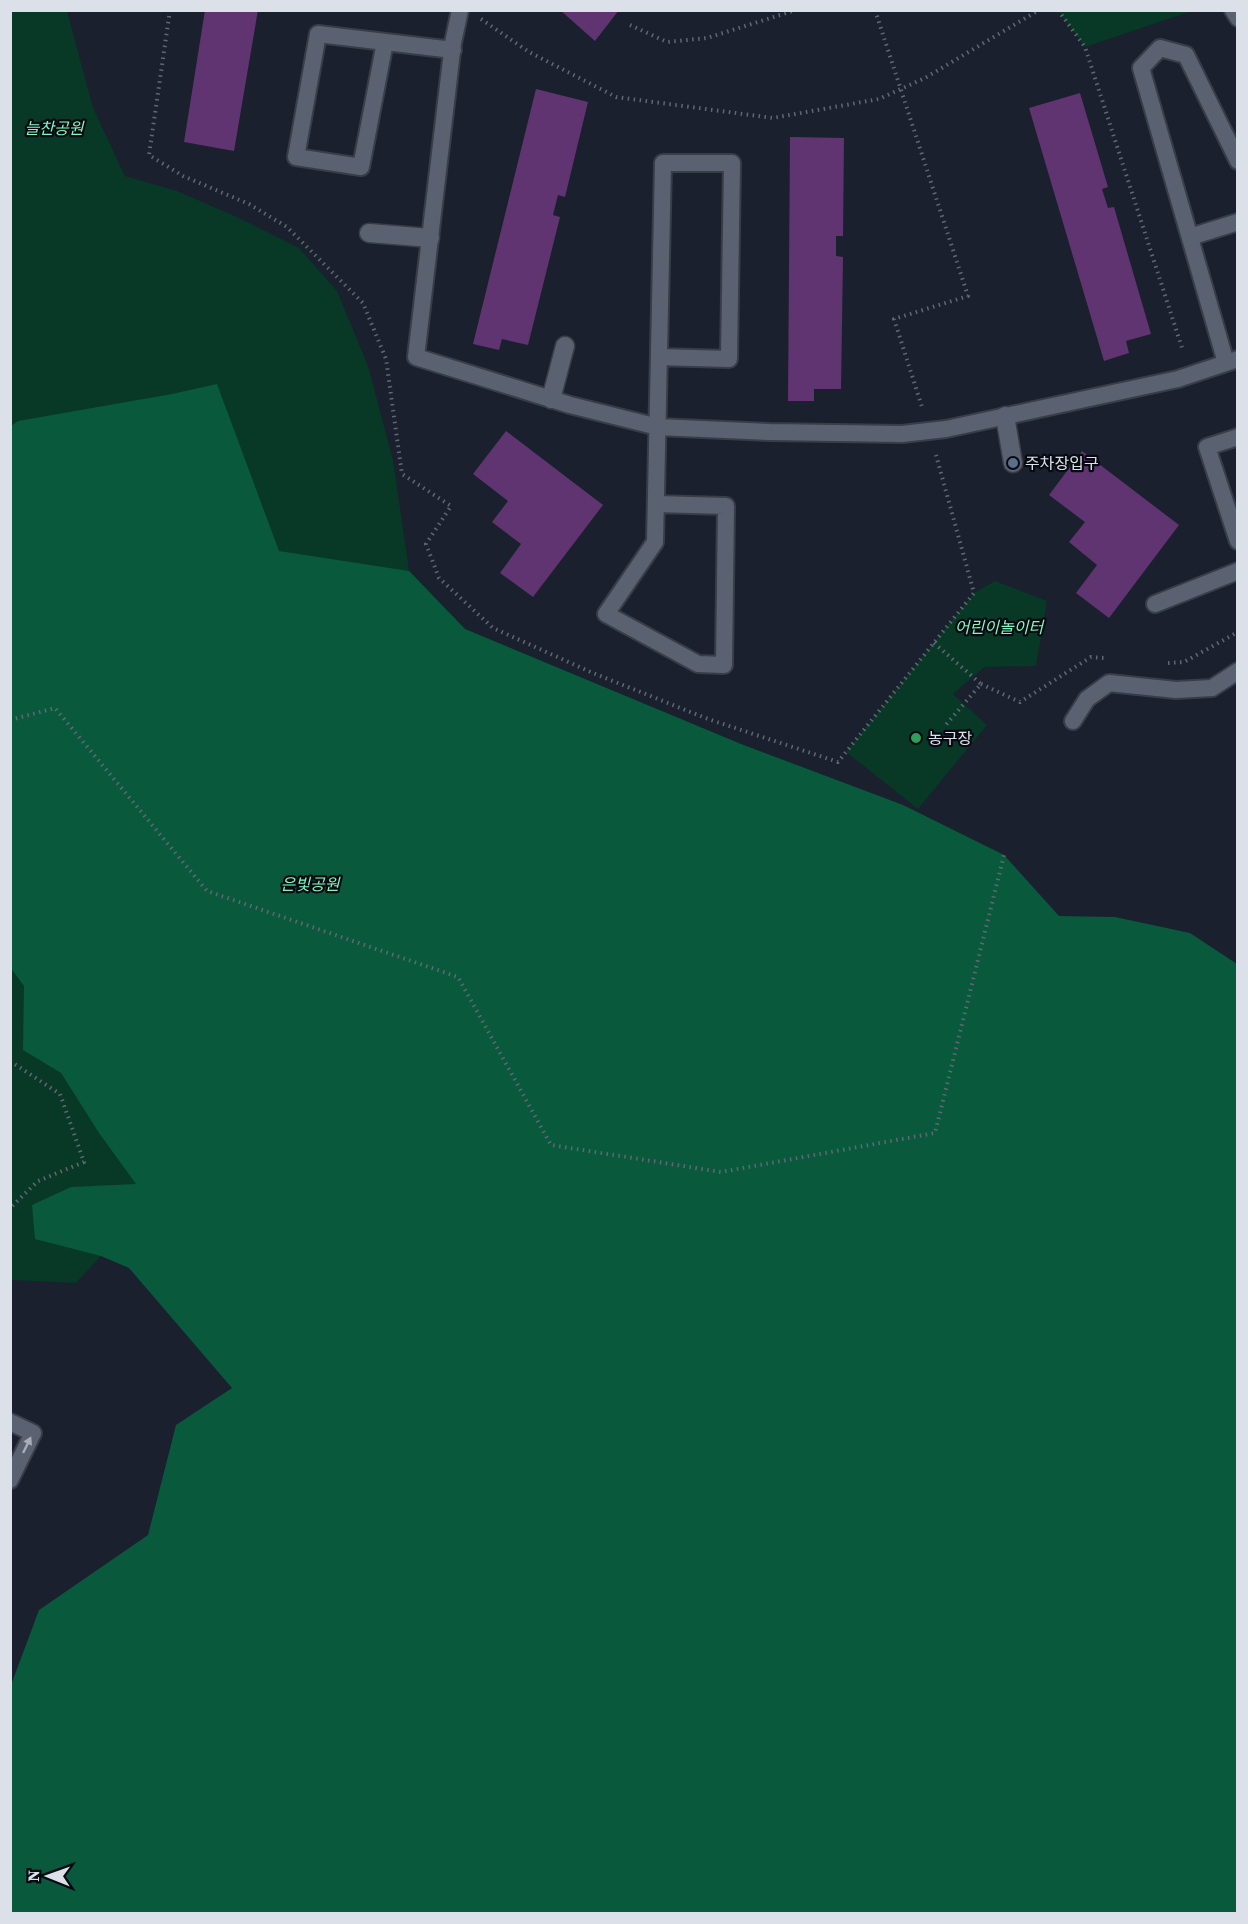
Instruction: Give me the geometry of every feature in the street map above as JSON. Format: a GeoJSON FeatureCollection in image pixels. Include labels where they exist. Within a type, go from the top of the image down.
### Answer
{"type":"FeatureCollection","features":[{"type":"Feature","properties":{"kind":"street"},"geometry":{"type":"LineString","coordinates":[[369,233],[430,238]]}},
{"type":"Feature","properties":{"kind":"street"},"geometry":{"type":"LineString","coordinates":[[551,399],[565,346]]}},
{"type":"Feature","properties":{"kind":"street"},"geometry":{"type":"LineString","coordinates":[[1005,416],[1014,463]]}},
{"type":"Feature","properties":{"kind":"lane"},"geometry":{"type":"LineString","coordinates":[[460,10],[453,50],[416,357],[551,399],[658,427],[769,432],[902,434],[946,429],[1190,375],[1232,361],[1190,237],[1142,68],[1161,48],[1186,55],[1238,161]]}},
{"type":"Feature","properties":{"kind":"lane"},"geometry":{"type":"LineString","coordinates":[[1233,10],[1238,18]]}},
{"type":"Feature","properties":{"kind":"lane"},"geometry":{"type":"LineString","coordinates":[[385,42],[361,167],[296,157],[318,34],[453,50]]}},
{"type":"Feature","properties":{"kind":"lane"},"geometry":{"type":"LineString","coordinates":[[656,504],[726,506],[724,665],[698,664],[606,614],[655,542],[663,164],[732,163],[729,359],[659,357]]}},
{"type":"Feature","properties":{"kind":"lane"},"geometry":{"type":"LineString","coordinates":[[1190,237],[1238,222]]}},
{"type":"Feature","properties":{"kind":"lane"},"geometry":{"type":"LineString","coordinates":[[1238,437],[1206,447],[1238,541]]}},
{"type":"Feature","properties":{"kind":"lane"},"geometry":{"type":"LineString","coordinates":[[1155,604],[1238,571]]}},
{"type":"Feature","properties":{"kind":"lane"},"geometry":{"type":"LineString","coordinates":[[1073,721],[1087,699],[1109,683],[1176,690],[1212,688],[1238,671]]}},
{"type":"Feature","properties":{"kind":"lane"},"geometry":{"type":"LineString","coordinates":[[10,1422],[33,1433],[10,1480]]}},
{"type":"Feature","properties":{"kind":"path"},"geometry":{"type":"LineString","coordinates":[[630,25],[666,42],[707,38],[796,10]]}},
{"type":"Feature","properties":{"kind":"path"},"geometry":{"type":"LineString","coordinates":[[875,10],[902,89]]}},
{"type":"Feature","properties":{"kind":"path"},"geometry":{"type":"LineString","coordinates":[[477,18],[529,52],[616,97],[773,117],[879,99],[902,89],[1039,10]]}},
{"type":"Feature","properties":{"kind":"path"},"geometry":{"type":"LineString","coordinates":[[1058,10],[1085,47],[1190,375]]}},
{"type":"Feature","properties":{"kind":"path"},"geometry":{"type":"LineString","coordinates":[[934,643],[981,684],[944,727]]}},
{"type":"Feature","properties":{"kind":"path"},"geometry":{"type":"LineString","coordinates":[[10,720],[55,708],[207,891],[458,977],[551,1145],[721,1172],[935,1133],[1004,855]]}},
{"type":"Feature","properties":{"kind":"path"},"geometry":{"type":"LineString","coordinates":[[10,1061],[60,1094],[84,1162],[38,1181],[10,1208]]}},
{"type":"Feature","properties":{"kind":"green space"},"geometry":{"type":"Polygon","coordinates":[[[1058,10],[1195,10],[1085,47],[1058,11],[1058,10]]]}},
{"type":"Feature","properties":{"kind":"green space","name":"은빛공원"},"geometry":{"type":"Polygon","coordinates":[[[10,11],[67,11],[93,108],[125,176],[177,191],[237,217],[299,248],[337,291],[368,366],[393,460],[409,570],[465,629],[741,744],[903,805],[1004,855],[101,1256],[76,1283],[11,1280],[10,11]]]}},
{"type":"Feature","properties":{"kind":"green space"},"geometry":{"type":"Polygon","coordinates":[[[217,384],[279,551],[409,571],[465,629],[741,744],[903,805],[1004,855],[1059,916],[1115,917],[1190,933],[1237,964],[1237,1913],[11,1913],[11,1685],[39,1610],[148,1535],[176,1425],[232,1388],[129,1268],[101,1256],[35,1239],[32,1205],[71,1187],[136,1184],[99,1133],[61,1073],[23,1050],[24,986],[10,967],[11,426],[18,421],[217,384]]]}},
{"type":"Feature","properties":{"kind":"green space","name":"어린이놀이터"},"geometry":{"type":"Polygon","coordinates":[[[995,581],[1047,601],[1036,666],[984,667],[953,694],[987,725],[918,809],[846,752],[974,593],[995,581]]]}},
{"type":"Feature","properties":{"kind":"building"},"geometry":{"type":"Polygon","coordinates":[[[205,10],[258,10],[234,151],[184,142],[205,10]]]}},
{"type":"Feature","properties":{"kind":"building"},"geometry":{"type":"Polygon","coordinates":[[[560,10],[619,10],[595,41],[560,10]]]}},
{"type":"Feature","properties":{"kind":"building"},"geometry":{"type":"Polygon","coordinates":[[[536,89],[588,102],[565,197],[558,195],[553,215],[560,217],[528,345],[502,339],[499,350],[473,344],[536,89]]]}},
{"type":"Feature","properties":{"kind":"building"},"geometry":{"type":"Polygon","coordinates":[[[1080,93],[1108,187],[1102,189],[1108,208],[1114,207],[1151,334],[1126,341],[1129,353],[1104,361],[1029,108],[1080,93]]]}},
{"type":"Feature","properties":{"kind":"building"},"geometry":{"type":"Polygon","coordinates":[[[790,137],[844,138],[843,236],[836,236],[836,256],[843,257],[841,389],[814,389],[814,401],[788,401],[790,137]]]}},
{"type":"Feature","properties":{"kind":"building"},"geometry":{"type":"Polygon","coordinates":[[[506,431],[603,505],[533,597],[500,573],[521,544],[492,522],[508,501],[473,474],[506,431]]]}},
{"type":"Feature","properties":{"kind":"building"},"geometry":{"type":"Polygon","coordinates":[[[1082,451],[1179,525],[1109,618],[1076,593],[1097,565],[1069,542],[1085,522],[1049,495],[1082,451]]]}},
{"type":"Feature","properties":{"kind":"place","name":"주차장입구"},"geometry":{"type":"Point","coordinates":[1013,463]}},
{"type":"Feature","properties":{"kind":"place","name":"농구장"},"geometry":{"type":"Point","coordinates":[916,738]}},
{"type":"Feature","properties":{"kind":"park label","name":"늘찬공원"},"geometry":{"type":"Point","coordinates":[54,128]}}]}
